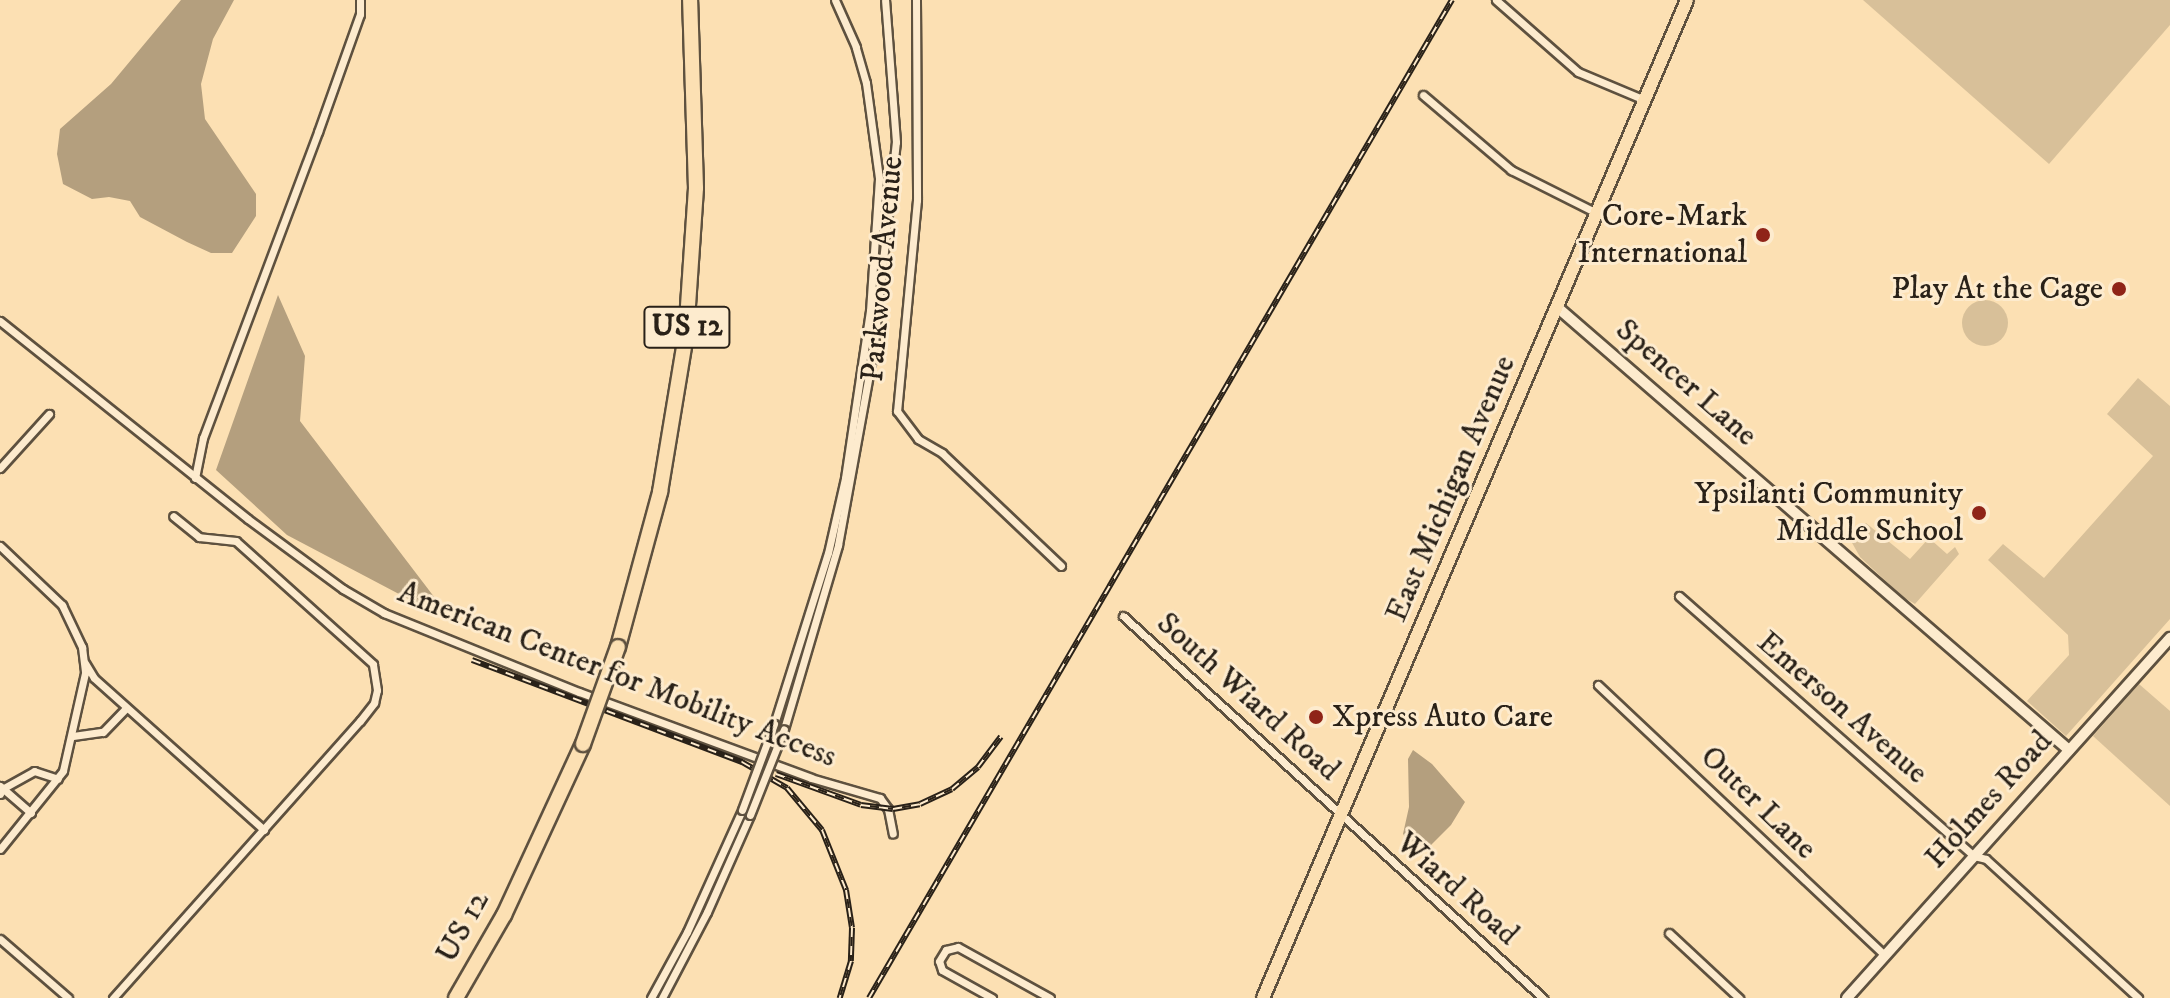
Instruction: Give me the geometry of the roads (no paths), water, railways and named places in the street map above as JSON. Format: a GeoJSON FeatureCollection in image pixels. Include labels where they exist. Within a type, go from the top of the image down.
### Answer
{"type":"FeatureCollection","features":[{"type":"Feature","properties":{"kind":"highway","name":"US 12"},"geometry":{"type":"LineString","coordinates":[[456,998],[504,915],[583,744],[618,647],[660,492],[686,335],[696,188],[690,0]]}},
{"type":"Feature","properties":{"kind":"main road","name":"East Michigan Avenue"},"geometry":{"type":"LineString","coordinates":[[1268,996],[1339,816],[1687,0]]}},
{"type":"Feature","properties":{"kind":"street"},"geometry":{"type":"LineString","coordinates":[[195,478],[203,438],[318,132],[360,14],[360,0]]}},
{"type":"Feature","properties":{"kind":"street"},"geometry":{"type":"LineString","coordinates":[[651,998],[687,932],[742,810],[806,634],[828,553],[856,417],[871,303],[879,178],[866,83],[856,47],[835,0]]}},
{"type":"Feature","properties":{"kind":"street"},"geometry":{"type":"LineString","coordinates":[[662,998],[707,912],[784,729],[838,545],[873,353],[896,142],[885,0]]}},
{"type":"Feature","properties":{"kind":"street","name":"Parkwood Avenue"},"geometry":{"type":"LineString","coordinates":[[916,0],[917,200],[897,411],[918,439],[942,453],[1061,566]]}},
{"type":"Feature","properties":{"kind":"street"},"geometry":{"type":"LineString","coordinates":[[1496,0],[1578,72],[1645,100]]}},
{"type":"Feature","properties":{"kind":"street"},"geometry":{"type":"LineString","coordinates":[[1423,95],[1511,170],[1597,213]]}},
{"type":"Feature","properties":{"kind":"street","name":"Spencer Lane"},"geometry":{"type":"LineString","coordinates":[[1557,307],[2069,750]]}},
{"type":"Feature","properties":{"kind":"street","name":"American Center for Mobility Access"},"geometry":{"type":"LineString","coordinates":[[0,321],[195,478],[343,589],[384,613],[444,640],[606,702],[811,778],[880,798],[888,809],[893,834]]}},
{"type":"Feature","properties":{"kind":"street"},"geometry":{"type":"LineString","coordinates":[[0,468],[49,414]]}},
{"type":"Feature","properties":{"kind":"street"},"geometry":{"type":"LineString","coordinates":[[113,998],[374,703],[377,676],[373,664],[236,541],[199,537],[173,516]]}},
{"type":"Feature","properties":{"kind":"street"},"geometry":{"type":"LineString","coordinates":[[0,546],[62,605],[74,624],[85,673],[73,736],[58,779],[0,849]]}},
{"type":"Feature","properties":{"kind":"street","name":"Emerson Avenue"},"geometry":{"type":"LineString","coordinates":[[1679,596],[1974,856],[1986,859],[2138,998]]}},
{"type":"Feature","properties":{"kind":"street","name":"South Wiard Road"},"geometry":{"type":"LineString","coordinates":[[1123,616],[1326,800],[1339,816]]}},
{"type":"Feature","properties":{"kind":"street","name":"Holmes Road"},"geometry":{"type":"LineString","coordinates":[[1847,998],[2170,638]]}},
{"type":"Feature","properties":{"kind":"street"},"geometry":{"type":"LineString","coordinates":[[83,659],[94,678],[264,830]]}},
{"type":"Feature","properties":{"kind":"street","name":"Outer Lane"},"geometry":{"type":"LineString","coordinates":[[1598,685],[1885,955]]}},
{"type":"Feature","properties":{"kind":"street"},"geometry":{"type":"LineString","coordinates":[[73,736],[103,732],[126,708]]}},
{"type":"Feature","properties":{"kind":"street"},"geometry":{"type":"LineString","coordinates":[[31,813],[1,790],[34,771],[58,779]]}},
{"type":"Feature","properties":{"kind":"street","name":"Wiard Road"},"geometry":{"type":"LineString","coordinates":[[1339,816],[1543,998]]}},
{"type":"Feature","properties":{"kind":"street"},"geometry":{"type":"LineString","coordinates":[[1669,933],[1739,998]]}},
{"type":"Feature","properties":{"kind":"street"},"geometry":{"type":"LineString","coordinates":[[0,939],[68,998]]}},
{"type":"Feature","properties":{"kind":"street"},"geometry":{"type":"LineString","coordinates":[[992,998],[942,970],[939,961],[946,950],[958,947],[1050,998]]}},
{"type":"Feature","properties":{"kind":"railway"},"geometry":{"type":"LineString","coordinates":[[869,998],[1452,0]]}},
{"type":"Feature","properties":{"kind":"railway"},"geometry":{"type":"LineString","coordinates":[[472,660],[742,762],[787,788],[822,830],[846,890],[852,928],[851,961],[840,998]]}},
{"type":"Feature","properties":{"kind":"railway"},"geometry":{"type":"LineString","coordinates":[[776,774],[861,805],[893,809],[920,804],[952,789],[978,767],[1001,737]]}},
{"type":"Feature","properties":{"kind":"place","name":"Core-Mark International"},"geometry":{"type":"Point","coordinates":[1763,235]}},
{"type":"Feature","properties":{"kind":"place","name":"Play At the Cage"},"geometry":{"type":"Point","coordinates":[2119,289]}},
{"type":"Feature","properties":{"kind":"place","name":"Ypsilanti Community Middle School"},"geometry":{"type":"Point","coordinates":[1979,513]}},
{"type":"Feature","properties":{"kind":"place","name":"Xpress Auto Care"},"geometry":{"type":"Point","coordinates":[1316,717]}}]}
